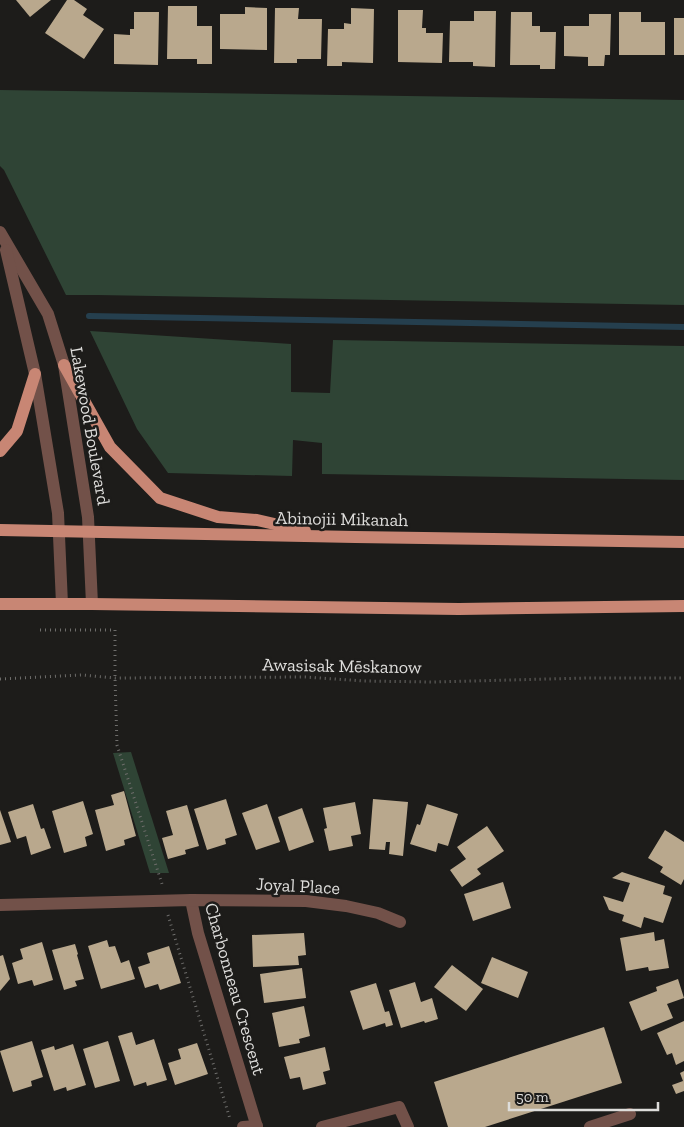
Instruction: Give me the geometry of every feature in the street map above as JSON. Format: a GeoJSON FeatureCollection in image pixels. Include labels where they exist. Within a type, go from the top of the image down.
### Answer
{"type":"FeatureCollection","features":[{"type":"Feature","properties":{"kind":"main road"},"geometry":{"type":"LineString","coordinates":[[64,365],[110,447],[160,498],[218,517],[257,520],[329,537]]}},
{"type":"Feature","properties":{"kind":"main road"},"geometry":{"type":"LineString","coordinates":[[0,451],[17,431],[36,374]]}},
{"type":"Feature","properties":{"kind":"main road","name":"Abinojii Mikanah"},"geometry":{"type":"LineString","coordinates":[[0,530],[684,542]]}},
{"type":"Feature","properties":{"kind":"main road"},"geometry":{"type":"LineString","coordinates":[[0,604],[460,609],[684,606]]}},
{"type":"Feature","properties":{"kind":"street","name":"Lakewood Boulevard"},"geometry":{"type":"LineString","coordinates":[[2,235],[48,314],[64,365],[88,514],[92,604]]}},
{"type":"Feature","properties":{"kind":"street","name":"Lakewood Boulevard"},"geometry":{"type":"LineString","coordinates":[[2,235],[36,374],[58,513],[62,604]]}},
{"type":"Feature","properties":{"kind":"street","name":"Charbonneau Crescent"},"geometry":{"type":"LineString","coordinates":[[0,905],[191,900],[198,933],[257,1126]]}},
{"type":"Feature","properties":{"kind":"street","name":"Joyal Place"},"geometry":{"type":"LineString","coordinates":[[191,900],[306,901],[346,906],[378,913],[400,922]]}},
{"type":"Feature","properties":{"kind":"street"},"geometry":{"type":"LineString","coordinates":[[322,1127],[399,1107],[408,1127]]}},
{"type":"Feature","properties":{"kind":"street"},"geometry":{"type":"LineString","coordinates":[[590,1127],[630,1114]]}},
{"type":"Feature","properties":{"kind":"street"},"geometry":{"type":"LineString","coordinates":[[243,1127],[257,1126]]}},
{"type":"Feature","properties":{"kind":"path"},"geometry":{"type":"LineString","coordinates":[[40,630],[115,630],[117,745],[168,901],[168,914],[232,1127]]}},
{"type":"Feature","properties":{"kind":"path","name":"Awasisak Mēskanow"},"geometry":{"type":"LineString","coordinates":[[0,679],[82,675],[115,678],[306,678],[432,682],[588,678],[684,678]]}},
{"type":"Feature","properties":{"kind":"green space"},"geometry":{"type":"Polygon","coordinates":[[[0,90],[684,100],[684,305],[66,295],[4,170],[0,166],[0,90]]]}},
{"type":"Feature","properties":{"kind":"green space"},"geometry":{"type":"Polygon","coordinates":[[[90,331],[291,344],[291,392],[330,393],[333,340],[684,346],[684,480],[322,474],[322,443],[293,440],[292,476],[168,473],[137,429],[90,331]]]}},
{"type":"Feature","properties":{"kind":"green space"},"geometry":{"type":"Polygon","coordinates":[[[131,752],[169,873],[150,873],[113,753],[131,752]]]}},
{"type":"Feature","properties":{"kind":"building"},"geometry":{"type":"Polygon","coordinates":[[[16,0],[51,0],[30,17],[16,0]]]}},
{"type":"Feature","properties":{"kind":"building"},"geometry":{"type":"Polygon","coordinates":[[[67,0],[74,0],[87,9],[83,15],[104,29],[84,59],[45,33],[67,0]]]}},
{"type":"Feature","properties":{"kind":"building"},"geometry":{"type":"Polygon","coordinates":[[[168,6],[197,6],[197,26],[212,26],[212,64],[197,64],[197,59],[167,59],[168,6]]]}},
{"type":"Feature","properties":{"kind":"building"},"geometry":{"type":"Polygon","coordinates":[[[245,7],[267,8],[267,50],[220,49],[220,14],[245,14],[245,7]]]}},
{"type":"Feature","properties":{"kind":"building"},"geometry":{"type":"Polygon","coordinates":[[[275,8],[299,8],[298,19],[322,19],[321,59],[297,59],[297,63],[274,63],[275,8]]]}},
{"type":"Feature","properties":{"kind":"building"},"geometry":{"type":"Polygon","coordinates":[[[351,8],[374,9],[373,63],[342,62],[342,66],[327,66],[328,29],[344,29],[344,23],[351,24],[351,8]]]}},
{"type":"Feature","properties":{"kind":"building"},"geometry":{"type":"Polygon","coordinates":[[[398,10],[423,10],[422,28],[426,28],[426,33],[443,33],[442,63],[398,62],[398,10]]]}},
{"type":"Feature","properties":{"kind":"building"},"geometry":{"type":"Polygon","coordinates":[[[474,11],[496,11],[495,67],[473,66],[473,62],[449,62],[450,21],[474,21],[474,11]]]}},
{"type":"Feature","properties":{"kind":"building"},"geometry":{"type":"Polygon","coordinates":[[[134,12],[159,12],[158,65],[114,64],[114,34],[130,35],[130,29],[134,29],[134,12]]]}},
{"type":"Feature","properties":{"kind":"building"},"geometry":{"type":"Polygon","coordinates":[[[511,12],[532,12],[532,26],[540,26],[540,32],[556,32],[555,69],[540,69],[540,65],[510,65],[511,12]]]}},
{"type":"Feature","properties":{"kind":"building"},"geometry":{"type":"Polygon","coordinates":[[[619,12],[641,12],[641,22],[665,22],[665,55],[619,55],[619,12]]]}},
{"type":"Feature","properties":{"kind":"building"},"geometry":{"type":"Polygon","coordinates":[[[589,14],[611,14],[610,55],[605,55],[604,66],[588,66],[588,57],[564,56],[564,26],[589,26],[589,14]]]}},
{"type":"Feature","properties":{"kind":"building"},"geometry":{"type":"Polygon","coordinates":[[[674,18],[684,18],[684,55],[674,55],[674,18]]]}},
{"type":"Feature","properties":{"kind":"building"},"geometry":{"type":"Polygon","coordinates":[[[124,791],[136,836],[124,840],[125,845],[106,851],[95,810],[114,805],[111,795],[124,791]]]}},
{"type":"Feature","properties":{"kind":"building"},"geometry":{"type":"Polygon","coordinates":[[[226,799],[237,835],[225,839],[226,844],[207,850],[194,809],[226,799]]]}},
{"type":"Feature","properties":{"kind":"building"},"geometry":{"type":"Polygon","coordinates":[[[373,799],[408,802],[403,856],[389,854],[390,842],[386,842],[385,850],[369,849],[373,799]]]}},
{"type":"Feature","properties":{"kind":"building"},"geometry":{"type":"Polygon","coordinates":[[[83,801],[93,834],[85,837],[87,846],[64,853],[52,811],[83,801]]]}},
{"type":"Feature","properties":{"kind":"building"},"geometry":{"type":"Polygon","coordinates":[[[355,802],[361,834],[351,836],[353,846],[329,851],[324,829],[327,828],[323,808],[355,802]]]}},
{"type":"Feature","properties":{"kind":"building"},"geometry":{"type":"Polygon","coordinates":[[[33,804],[41,829],[44,828],[51,848],[31,855],[26,836],[17,839],[8,812],[33,804]]]}},
{"type":"Feature","properties":{"kind":"building"},"geometry":{"type":"Polygon","coordinates":[[[267,804],[280,842],[256,850],[242,813],[267,804]]]}},
{"type":"Feature","properties":{"kind":"building"},"geometry":{"type":"Polygon","coordinates":[[[427,804],[458,814],[448,846],[438,843],[436,852],[410,844],[417,824],[420,825],[427,804]]]}},
{"type":"Feature","properties":{"kind":"building"},"geometry":{"type":"Polygon","coordinates":[[[187,805],[199,846],[185,850],[186,854],[168,859],[162,838],[173,835],[166,811],[187,805]]]}},
{"type":"Feature","properties":{"kind":"building"},"geometry":{"type":"Polygon","coordinates":[[[302,808],[314,842],[289,851],[278,817],[302,808]]]}},
{"type":"Feature","properties":{"kind":"building"},"geometry":{"type":"Polygon","coordinates":[[[0,810],[11,842],[0,845],[0,810]]]}},
{"type":"Feature","properties":{"kind":"building"},"geometry":{"type":"Polygon","coordinates":[[[487,826],[504,851],[477,869],[481,874],[462,887],[450,870],[466,859],[457,847],[487,826]]]}},
{"type":"Feature","properties":{"kind":"building"},"geometry":{"type":"Polygon","coordinates":[[[665,830],[684,842],[684,879],[681,885],[660,872],[663,867],[648,858],[665,830]]]}},
{"type":"Feature","properties":{"kind":"building"},"geometry":{"type":"Polygon","coordinates":[[[622,872],[665,886],[663,894],[672,897],[663,923],[644,917],[641,928],[622,921],[624,915],[609,910],[603,896],[623,902],[630,883],[612,878],[622,872]]]}},
{"type":"Feature","properties":{"kind":"building"},"geometry":{"type":"Polygon","coordinates":[[[503,882],[511,908],[473,921],[464,894],[503,882]]]}},
{"type":"Feature","properties":{"kind":"building"},"geometry":{"type":"Polygon","coordinates":[[[654,932],[655,941],[664,939],[669,968],[649,971],[648,967],[626,971],[620,938],[654,932]]]}},
{"type":"Feature","properties":{"kind":"building"},"geometry":{"type":"Polygon","coordinates":[[[304,933],[306,955],[298,956],[299,965],[253,967],[252,935],[304,933]]]}},
{"type":"Feature","properties":{"kind":"building"},"geometry":{"type":"Polygon","coordinates":[[[107,940],[109,947],[115,946],[121,963],[129,960],[135,979],[101,989],[88,946],[107,940]]]}},
{"type":"Feature","properties":{"kind":"building"},"geometry":{"type":"Polygon","coordinates":[[[42,942],[53,980],[34,986],[32,980],[18,984],[12,963],[23,959],[20,949],[42,942]]]}},
{"type":"Feature","properties":{"kind":"building"},"geometry":{"type":"Polygon","coordinates":[[[75,944],[84,979],[75,981],[77,986],[64,990],[52,950],[75,944]]]}},
{"type":"Feature","properties":{"kind":"building"},"geometry":{"type":"Polygon","coordinates":[[[169,946],[181,983],[160,990],[158,984],[145,988],[138,967],[150,963],[147,953],[169,946]]]}},
{"type":"Feature","properties":{"kind":"building"},"geometry":{"type":"Polygon","coordinates":[[[3,955],[10,979],[0,991],[0,956],[3,955]]]}},
{"type":"Feature","properties":{"kind":"building"},"geometry":{"type":"Polygon","coordinates":[[[492,957],[528,972],[518,998],[481,983],[492,957]]]}},
{"type":"Feature","properties":{"kind":"building"},"geometry":{"type":"Polygon","coordinates":[[[452,965],[483,989],[466,1011],[434,987],[452,965]]]}},
{"type":"Feature","properties":{"kind":"building"},"geometry":{"type":"Polygon","coordinates":[[[302,968],[306,998],[264,1003],[260,974],[302,968]]]}},
{"type":"Feature","properties":{"kind":"building"},"geometry":{"type":"Polygon","coordinates":[[[678,979],[684,998],[667,1004],[673,1018],[641,1031],[629,1002],[657,991],[656,987],[678,979]]]}},
{"type":"Feature","properties":{"kind":"building"},"geometry":{"type":"Polygon","coordinates":[[[415,982],[421,1002],[432,998],[438,1019],[401,1028],[389,990],[415,982]]]}},
{"type":"Feature","properties":{"kind":"building"},"geometry":{"type":"Polygon","coordinates":[[[376,983],[385,1012],[389,1011],[393,1025],[386,1027],[385,1023],[363,1030],[350,991],[376,983]]]}},
{"type":"Feature","properties":{"kind":"building"},"geometry":{"type":"Polygon","coordinates":[[[304,1006],[310,1036],[299,1039],[300,1043],[279,1047],[272,1013],[304,1006]]]}},
{"type":"Feature","properties":{"kind":"building"},"geometry":{"type":"Polygon","coordinates":[[[684,1021],[684,1061],[676,1065],[672,1053],[667,1055],[657,1033],[684,1021]]]}},
{"type":"Feature","properties":{"kind":"building"},"geometry":{"type":"Polygon","coordinates":[[[604,1027],[622,1083],[485,1127],[448,1127],[434,1082],[604,1027]]]}},
{"type":"Feature","properties":{"kind":"building"},"geometry":{"type":"Polygon","coordinates":[[[132,1032],[136,1045],[154,1039],[167,1080],[147,1086],[146,1082],[134,1086],[118,1036],[132,1032]]]}},
{"type":"Feature","properties":{"kind":"building"},"geometry":{"type":"Polygon","coordinates":[[[32,1041],[43,1077],[31,1081],[32,1086],[13,1092],[0,1051],[32,1041]]]}},
{"type":"Feature","properties":{"kind":"building"},"geometry":{"type":"Polygon","coordinates":[[[108,1041],[120,1081],[95,1088],[83,1049],[108,1041]]]}},
{"type":"Feature","properties":{"kind":"building"},"geometry":{"type":"Polygon","coordinates":[[[197,1043],[208,1074],[175,1085],[168,1063],[181,1059],[178,1049],[197,1043]]]}},
{"type":"Feature","properties":{"kind":"building"},"geometry":{"type":"Polygon","coordinates":[[[73,1044],[86,1085],[67,1091],[66,1087],[54,1091],[41,1050],[54,1046],[55,1050],[73,1044]]]}},
{"type":"Feature","properties":{"kind":"building"},"geometry":{"type":"Polygon","coordinates":[[[325,1047],[330,1070],[323,1072],[326,1084],[303,1090],[300,1077],[290,1079],[284,1057],[325,1047]]]}},
{"type":"Feature","properties":{"kind":"building"},"geometry":{"type":"Polygon","coordinates":[[[684,1071],[684,1091],[676,1094],[672,1085],[683,1081],[680,1073],[684,1071]]]}},
{"type":"Feature","properties":{"kind":"waterway"},"geometry":{"type":"LineString","coordinates":[[89,316],[684,327]]}}]}
